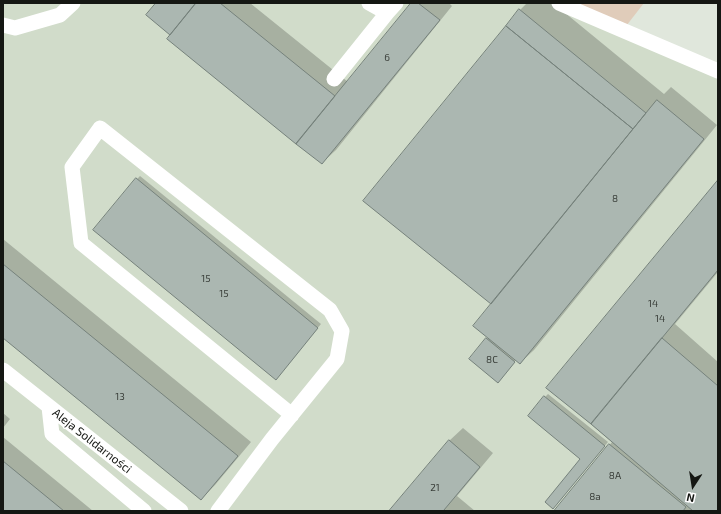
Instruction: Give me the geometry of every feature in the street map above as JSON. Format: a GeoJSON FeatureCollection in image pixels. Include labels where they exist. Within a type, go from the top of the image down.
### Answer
{"type":"FeatureCollection","features":[{"type":"Feature","properties":{"kind":"street"},"geometry":{"type":"LineString","coordinates":[[3,25],[15,28],[60,14],[73,3]]}},
{"type":"Feature","properties":{"kind":"street"},"geometry":{"type":"LineString","coordinates":[[334,79],[391,8],[370,3]]}},
{"type":"Feature","properties":{"kind":"street"},"geometry":{"type":"LineString","coordinates":[[559,3],[718,71]]}},
{"type":"Feature","properties":{"kind":"street"},"geometry":{"type":"LineString","coordinates":[[218,511],[337,359],[342,331],[330,310],[100,128],[72,167],[81,243],[292,415]]}},
{"type":"Feature","properties":{"kind":"street","name":"Aleja Solidarności"},"geometry":{"type":"LineString","coordinates":[[3,370],[181,511]]}},
{"type":"Feature","properties":{"kind":"street"},"geometry":{"type":"LineString","coordinates":[[49,407],[52,434],[144,511]]}},
{"type":"Feature","properties":{"kind":"shaded area"},"geometry":{"type":"Polygon","coordinates":[[[3,3],[559,3],[718,71],[718,511],[3,511],[3,3]]]}},
{"type":"Feature","properties":{"kind":"shaded area"},"geometry":{"type":"Polygon","coordinates":[[[559,3],[644,3],[623,30],[559,3]]]}},
{"type":"Feature","properties":{"kind":"building"},"geometry":{"type":"Polygon","coordinates":[[[156,3],[196,3],[170,35],[146,15],[156,3]]]}},
{"type":"Feature","properties":{"kind":"building"},"geometry":{"type":"Polygon","coordinates":[[[196,3],[220,3],[335,96],[296,144],[167,39],[196,3]]]}},
{"type":"Feature","properties":{"kind":"building"},"geometry":{"type":"Polygon","coordinates":[[[411,3],[418,3],[440,20],[322,164],[296,144],[411,3]]]}},
{"type":"Feature","properties":{"kind":"building"},"geometry":{"type":"Polygon","coordinates":[[[519,9],[646,113],[633,129],[506,26],[519,9]]]}},
{"type":"Feature","properties":{"kind":"building"},"geometry":{"type":"Polygon","coordinates":[[[506,26],[633,129],[491,304],[363,201],[506,26]]]}},
{"type":"Feature","properties":{"kind":"building"},"geometry":{"type":"Polygon","coordinates":[[[657,100],[704,139],[520,364],[473,326],[657,100]]]}},
{"type":"Feature","properties":{"kind":"building"},"geometry":{"type":"Polygon","coordinates":[[[136,178],[318,328],[276,380],[93,230],[136,178]]]}},
{"type":"Feature","properties":{"kind":"building"},"geometry":{"type":"Polygon","coordinates":[[[718,180],[718,270],[591,424],[546,388],[718,180]]]}},
{"type":"Feature","properties":{"kind":"building"},"geometry":{"type":"Polygon","coordinates":[[[3,264],[238,456],[201,500],[3,338],[3,264]]]}},
{"type":"Feature","properties":{"kind":"building"},"geometry":{"type":"Polygon","coordinates":[[[486,338],[515,362],[498,383],[469,359],[486,338]]]}},
{"type":"Feature","properties":{"kind":"building"},"geometry":{"type":"Polygon","coordinates":[[[662,338],[718,386],[718,511],[693,511],[591,424],[662,338]]]}},
{"type":"Feature","properties":{"kind":"building"},"geometry":{"type":"Polygon","coordinates":[[[544,396],[605,446],[553,509],[545,502],[580,459],[528,416],[544,396]]]}},
{"type":"Feature","properties":{"kind":"building"},"geometry":{"type":"Polygon","coordinates":[[[449,440],[480,467],[444,510],[446,511],[389,511],[449,440]]]}},
{"type":"Feature","properties":{"kind":"building"},"geometry":{"type":"Polygon","coordinates":[[[609,444],[686,507],[683,511],[554,511],[609,444]]]}},
{"type":"Feature","properties":{"kind":"building"},"geometry":{"type":"Polygon","coordinates":[[[3,461],[64,511],[3,511],[3,461]]]}}]}
